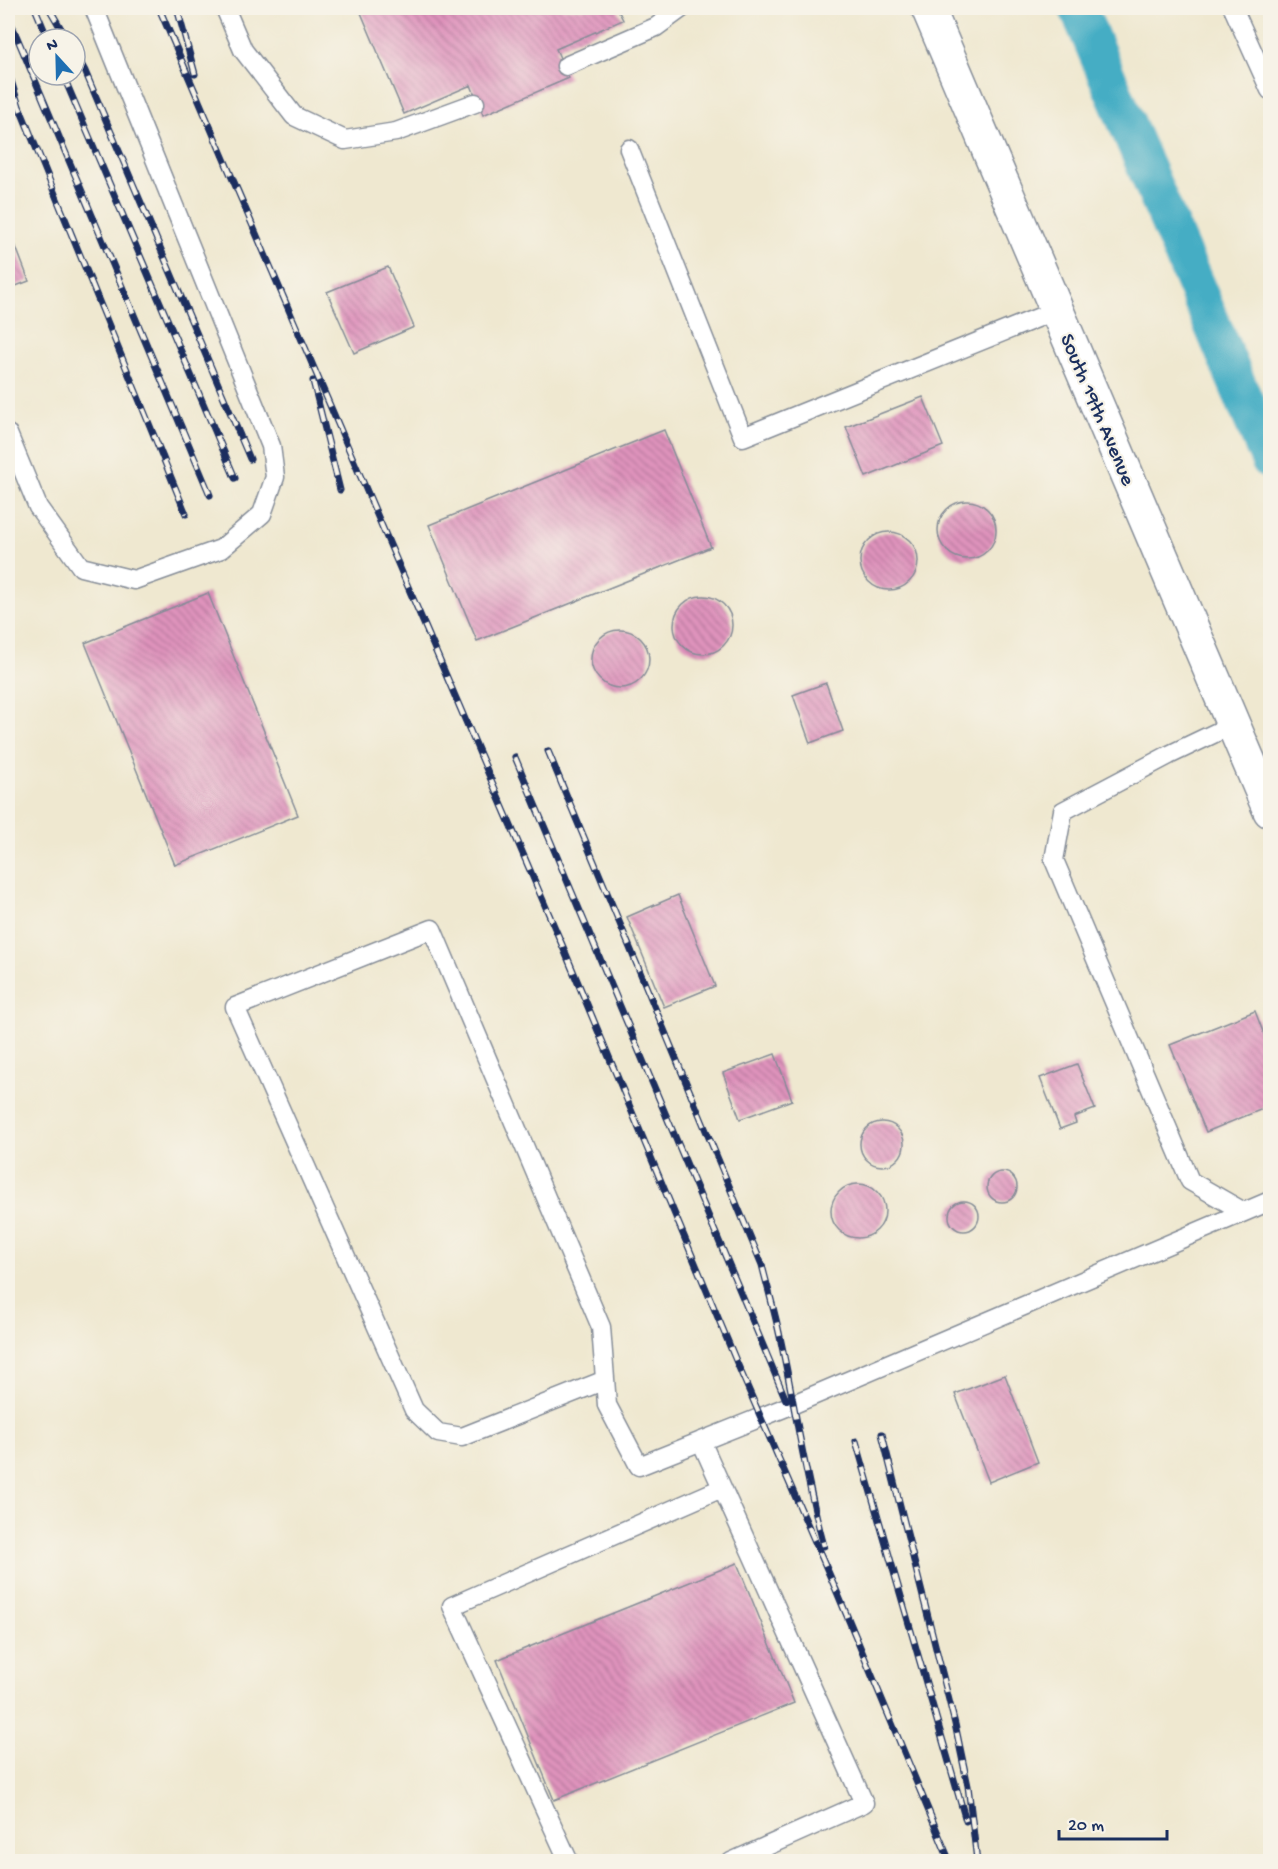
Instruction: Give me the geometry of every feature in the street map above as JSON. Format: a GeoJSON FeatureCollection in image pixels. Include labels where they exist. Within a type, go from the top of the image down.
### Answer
{"type":"FeatureCollection","features":[{"type":"Feature","properties":{"kind":"main road","name":"South 19th Avenue"},"geometry":{"type":"LineString","coordinates":[[928,8],[1270,811]]}},
{"type":"Feature","properties":{"kind":"lane"},"geometry":{"type":"LineString","coordinates":[[8,434],[38,507],[81,567],[134,580],[221,549],[262,514],[275,477],[271,446],[94,8]]}},
{"type":"Feature","properties":{"kind":"lane"},"geometry":{"type":"LineString","coordinates":[[225,8],[243,50],[294,116],[345,140],[396,132],[475,103]]}},
{"type":"Feature","properties":{"kind":"lane"},"geometry":{"type":"LineString","coordinates":[[566,66],[656,27],[682,8]]}},
{"type":"Feature","properties":{"kind":"lane"},"geometry":{"type":"LineString","coordinates":[[1233,8],[1270,90]]}},
{"type":"Feature","properties":{"kind":"lane"},"geometry":{"type":"LineString","coordinates":[[629,149],[743,437],[1057,310]]}},
{"type":"Feature","properties":{"kind":"lane"},"geometry":{"type":"LineString","coordinates":[[1234,724],[1169,755],[1063,811],[1054,860],[1190,1181],[1244,1212]]}},
{"type":"Feature","properties":{"kind":"lane"},"geometry":{"type":"LineString","coordinates":[[605,1380],[462,1437],[438,1433],[414,1410],[235,1007],[432,929],[601,1327],[607,1405],[639,1466],[789,1406],[1270,1201]]}},
{"type":"Feature","properties":{"kind":"lane"},"geometry":{"type":"LineString","coordinates":[[701,1442],[864,1803],[731,1862]]}},
{"type":"Feature","properties":{"kind":"lane"},"geometry":{"type":"LineString","coordinates":[[569,1862],[452,1606],[722,1488]]}},
{"type":"Feature","properties":{"kind":"building"},"geometry":{"type":"Polygon","coordinates":[[[359,8],[617,8],[623,20],[556,49],[569,78],[483,115],[471,85],[404,114],[359,8]]]}},
{"type":"Feature","properties":{"kind":"building"},"geometry":{"type":"Polygon","coordinates":[[[8,226],[29,281],[8,289],[8,226]]]}},
{"type":"Feature","properties":{"kind":"building"},"geometry":{"type":"Polygon","coordinates":[[[388,267],[414,327],[354,353],[327,292],[388,267]]]}},
{"type":"Feature","properties":{"kind":"building"},"geometry":{"type":"Polygon","coordinates":[[[923,397],[943,446],[866,477],[846,427],[923,397]]]}},
{"type":"Feature","properties":{"kind":"building"},"geometry":{"type":"Polygon","coordinates":[[[664,430],[711,547],[477,641],[429,525],[664,430]]]}},
{"type":"Feature","properties":{"kind":"building"},"geometry":{"type":"Polygon","coordinates":[[[967,501],[978,503],[988,509],[994,519],[996,530],[994,541],[988,551],[978,557],[967,559],[956,557],[946,551],[940,541],[938,530],[940,519],[946,509],[956,503],[967,501]]]}},
{"type":"Feature","properties":{"kind":"building"},"geometry":{"type":"Polygon","coordinates":[[[889,532],[900,534],[910,540],[916,550],[918,561],[916,572],[910,582],[900,588],[889,590],[878,588],[868,582],[862,572],[860,561],[862,550],[868,540],[878,534],[889,532]]]}},
{"type":"Feature","properties":{"kind":"building"},"geometry":{"type":"Polygon","coordinates":[[[208,593],[298,815],[175,865],[85,643],[208,593]]]}},
{"type":"Feature","properties":{"kind":"building"},"geometry":{"type":"Polygon","coordinates":[[[703,596],[714,598],[727,609],[732,625],[730,636],[719,649],[703,654],[692,652],[679,641],[674,625],[676,614],[687,601],[703,596]]]}},
{"type":"Feature","properties":{"kind":"building"},"geometry":{"type":"Polygon","coordinates":[[[620,630],[631,632],[644,643],[649,659],[647,670],[636,683],[620,688],[609,686],[596,675],[591,659],[593,648],[604,635],[620,630]]]}},
{"type":"Feature","properties":{"kind":"building"},"geometry":{"type":"Polygon","coordinates":[[[826,683],[843,731],[810,743],[793,695],[826,683]]]}},
{"type":"Feature","properties":{"kind":"building"},"geometry":{"type":"Polygon","coordinates":[[[678,895],[715,986],[664,1007],[627,917],[678,895]]]}},
{"type":"Feature","properties":{"kind":"building"},"geometry":{"type":"Polygon","coordinates":[[[1255,1011],[1270,1050],[1270,1106],[1206,1132],[1170,1045],[1255,1011]]]}},
{"type":"Feature","properties":{"kind":"building"},"geometry":{"type":"Polygon","coordinates":[[[775,1054],[792,1100],[740,1119],[723,1073],[775,1054]]]}},
{"type":"Feature","properties":{"kind":"building"},"geometry":{"type":"Polygon","coordinates":[[[1077,1064],[1095,1109],[1074,1117],[1076,1123],[1060,1129],[1040,1078],[1077,1064]]]}},
{"type":"Feature","properties":{"kind":"building"},"geometry":{"type":"Polygon","coordinates":[[[882,1122],[891,1123],[898,1128],[903,1135],[903,1153],[898,1160],[891,1165],[882,1166],[873,1165],[866,1160],[861,1153],[860,1144],[861,1135],[866,1128],[873,1123],[882,1122]]]}},
{"type":"Feature","properties":{"kind":"building"},"geometry":{"type":"Polygon","coordinates":[[[1002,1172],[1008,1173],[1016,1181],[1016,1193],[1008,1201],[1002,1202],[996,1201],[988,1193],[987,1187],[988,1181],[996,1173],[1002,1172]]]}},
{"type":"Feature","properties":{"kind":"building"},"geometry":{"type":"Polygon","coordinates":[[[858,1184],[868,1186],[877,1192],[883,1201],[885,1211],[883,1221],[877,1230],[868,1236],[858,1238],[848,1236],[839,1230],[833,1221],[831,1211],[833,1201],[839,1192],[848,1186],[858,1184]]]}},
{"type":"Feature","properties":{"kind":"building"},"geometry":{"type":"Polygon","coordinates":[[[964,1201],[975,1205],[979,1216],[975,1227],[964,1231],[953,1227],[949,1216],[953,1205],[964,1201]]]}},
{"type":"Feature","properties":{"kind":"building"},"geometry":{"type":"Polygon","coordinates":[[[1005,1375],[1038,1462],[989,1482],[955,1394],[1005,1375]]]}},
{"type":"Feature","properties":{"kind":"building"},"geometry":{"type":"Polygon","coordinates":[[[737,1563],[794,1703],[554,1800],[497,1660],[737,1563]]]}},
{"type":"Feature","properties":{"kind":"waterway"},"geometry":{"type":"LineString","coordinates":[[1078,8],[1270,461]]}},
{"type":"Feature","properties":{"kind":"railway"},"geometry":{"type":"LineString","coordinates":[[35,8],[43,27]]}},
{"type":"Feature","properties":{"kind":"railway"},"geometry":{"type":"LineString","coordinates":[[49,8],[60,27]]}},
{"type":"Feature","properties":{"kind":"railway"},"geometry":{"type":"LineString","coordinates":[[159,8],[563,947],[950,1862]]}},
{"type":"Feature","properties":{"kind":"railway"},"geometry":{"type":"LineString","coordinates":[[177,8],[195,74]]}},
{"type":"Feature","properties":{"kind":"railway"},"geometry":{"type":"LineString","coordinates":[[8,16],[210,495]]}},
{"type":"Feature","properties":{"kind":"railway"},"geometry":{"type":"LineString","coordinates":[[8,71],[19,106],[186,514]]}},
{"type":"Feature","properties":{"kind":"railway"},"geometry":{"type":"LineString","coordinates":[[87,76],[250,459]]}},
{"type":"Feature","properties":{"kind":"railway"},"geometry":{"type":"LineString","coordinates":[[68,87],[235,478]]}},
{"type":"Feature","properties":{"kind":"railway"},"geometry":{"type":"LineString","coordinates":[[313,381],[340,490]]}},
{"type":"Feature","properties":{"kind":"railway"},"geometry":{"type":"LineString","coordinates":[[548,751],[762,1265],[778,1328],[824,1546]]}},
{"type":"Feature","properties":{"kind":"railway"},"geometry":{"type":"LineString","coordinates":[[515,757],[786,1400]]}},
{"type":"Feature","properties":{"kind":"railway"},"geometry":{"type":"LineString","coordinates":[[882,1434],[955,1724],[968,1786],[977,1861]]}},
{"type":"Feature","properties":{"kind":"railway"},"geometry":{"type":"LineString","coordinates":[[856,1441],[966,1821]]}}]}
